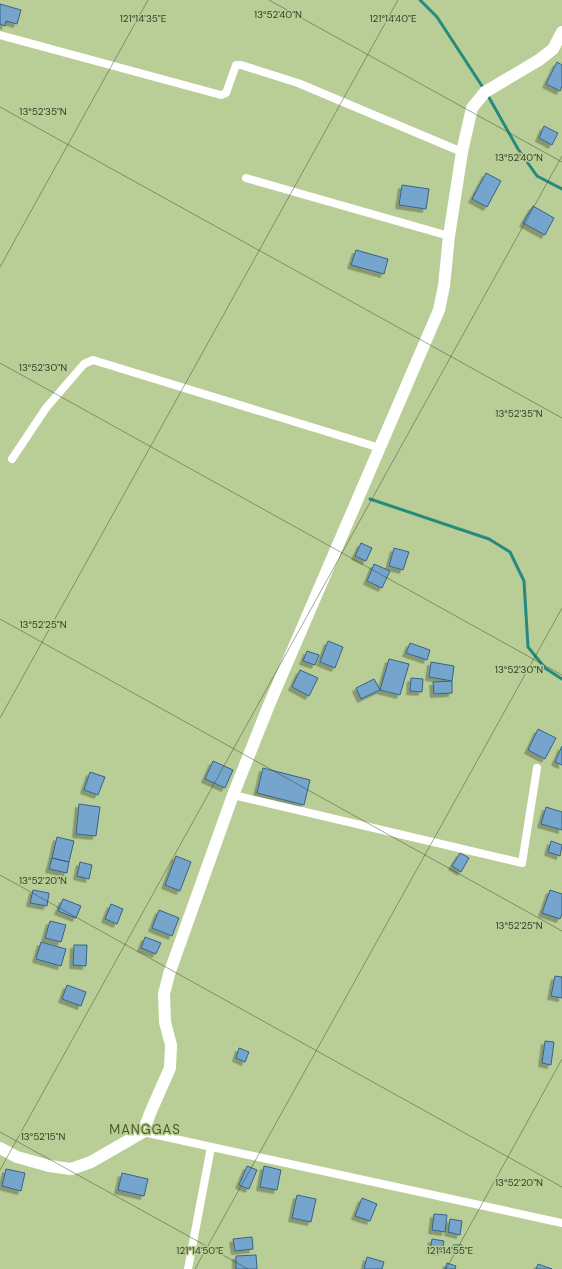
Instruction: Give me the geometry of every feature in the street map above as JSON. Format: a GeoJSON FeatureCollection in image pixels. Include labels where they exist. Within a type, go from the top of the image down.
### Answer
{"type":"FeatureCollection","features":[{"type":"Feature","properties":{"kind":"street"},"geometry":{"type":"LineString","coordinates":[[0,1148],[17,1157],[49,1166],[71,1169],[91,1162],[143,1132],[170,1068],[171,1045],[165,1022],[164,994],[169,974],[233,795],[269,705],[439,310],[444,286],[449,236],[462,152],[472,108],[485,92],[553,50],[562,32]]}},
{"type":"Feature","properties":{"kind":"street"},"geometry":{"type":"LineString","coordinates":[[0,35],[220,95],[226,93],[236,65],[241,65],[298,83],[462,152]]}},
{"type":"Feature","properties":{"kind":"street"},"geometry":{"type":"LineString","coordinates":[[246,178],[449,236]]}},
{"type":"Feature","properties":{"kind":"street"},"geometry":{"type":"LineString","coordinates":[[12,459],[46,408],[84,364],[93,360],[380,448]]}},
{"type":"Feature","properties":{"kind":"street"},"geometry":{"type":"LineString","coordinates":[[233,795],[522,863],[537,768]]}},
{"type":"Feature","properties":{"kind":"street"},"geometry":{"type":"LineString","coordinates":[[143,1132],[562,1222]]}},
{"type":"Feature","properties":{"kind":"street"},"geometry":{"type":"LineString","coordinates":[[188,1269],[210,1147]]}},
{"type":"Feature","properties":{"kind":"building"},"geometry":{"type":"Polygon","coordinates":[[[0,4],[21,10],[17,24],[6,21],[5,26],[0,24],[0,4]]]}},
{"type":"Feature","properties":{"kind":"building"},"geometry":{"type":"Polygon","coordinates":[[[557,62],[562,65],[562,86],[560,91],[546,84],[557,62]]]}},
{"type":"Feature","properties":{"kind":"building"},"geometry":{"type":"Polygon","coordinates":[[[544,126],[558,133],[552,145],[539,138],[544,126]]]}},
{"type":"Feature","properties":{"kind":"building"},"geometry":{"type":"Polygon","coordinates":[[[486,173],[501,181],[487,207],[472,199],[486,173]]]}},
{"type":"Feature","properties":{"kind":"building"},"geometry":{"type":"Polygon","coordinates":[[[402,185],[429,189],[426,209],[399,205],[402,185]]]}},
{"type":"Feature","properties":{"kind":"building"},"geometry":{"type":"Polygon","coordinates":[[[533,206],[554,218],[545,235],[523,223],[533,206]]]}},
{"type":"Feature","properties":{"kind":"building"},"geometry":{"type":"Polygon","coordinates":[[[356,250],[388,259],[384,274],[351,265],[356,250]]]}},
{"type":"Feature","properties":{"kind":"building"},"geometry":{"type":"Polygon","coordinates":[[[361,543],[372,548],[366,561],[355,556],[361,543]]]}},
{"type":"Feature","properties":{"kind":"building"},"geometry":{"type":"Polygon","coordinates":[[[394,548],[409,552],[403,570],[389,566],[394,548]]]}},
{"type":"Feature","properties":{"kind":"building"},"geometry":{"type":"Polygon","coordinates":[[[374,564],[390,571],[382,588],[367,581],[374,564]]]}},
{"type":"Feature","properties":{"kind":"building"},"geometry":{"type":"Polygon","coordinates":[[[328,641],[343,647],[335,668],[320,662],[328,641]]]}},
{"type":"Feature","properties":{"kind":"building"},"geometry":{"type":"Polygon","coordinates":[[[410,643],[430,650],[427,660],[406,653],[410,643]]]}},
{"type":"Feature","properties":{"kind":"building"},"geometry":{"type":"Polygon","coordinates":[[[307,651],[319,655],[315,665],[303,661],[307,651]]]}},
{"type":"Feature","properties":{"kind":"building"},"geometry":{"type":"Polygon","coordinates":[[[389,659],[409,664],[400,695],[380,690],[389,659]]]}},
{"type":"Feature","properties":{"kind":"building"},"geometry":{"type":"Polygon","coordinates":[[[431,662],[454,666],[452,681],[429,677],[431,662]]]}},
{"type":"Feature","properties":{"kind":"building"},"geometry":{"type":"Polygon","coordinates":[[[300,670],[318,678],[309,696],[292,687],[300,670]]]}},
{"type":"Feature","properties":{"kind":"building"},"geometry":{"type":"Polygon","coordinates":[[[411,678],[423,679],[422,692],[410,691],[411,678]]]}},
{"type":"Feature","properties":{"kind":"building"},"geometry":{"type":"Polygon","coordinates":[[[374,679],[380,690],[361,699],[356,688],[374,679]]]}},
{"type":"Feature","properties":{"kind":"building"},"geometry":{"type":"Polygon","coordinates":[[[452,681],[452,693],[434,694],[433,682],[452,681]]]}},
{"type":"Feature","properties":{"kind":"building"},"geometry":{"type":"Polygon","coordinates":[[[538,729],[556,738],[545,759],[528,750],[538,729]]]}},
{"type":"Feature","properties":{"kind":"building"},"geometry":{"type":"Polygon","coordinates":[[[562,746],[562,765],[555,762],[562,746]]]}},
{"type":"Feature","properties":{"kind":"building"},"geometry":{"type":"Polygon","coordinates":[[[213,761],[233,770],[225,788],[205,779],[213,761]]]}},
{"type":"Feature","properties":{"kind":"building"},"geometry":{"type":"Polygon","coordinates":[[[263,768],[310,780],[304,805],[257,793],[263,768]]]}},
{"type":"Feature","properties":{"kind":"building"},"geometry":{"type":"Polygon","coordinates":[[[90,772],[105,777],[98,795],[84,790],[90,772]]]}},
{"type":"Feature","properties":{"kind":"building"},"geometry":{"type":"Polygon","coordinates":[[[79,804],[100,807],[96,836],[76,834],[79,804]]]}},
{"type":"Feature","properties":{"kind":"building"},"geometry":{"type":"Polygon","coordinates":[[[546,807],[562,812],[562,830],[541,824],[546,807]]]}},
{"type":"Feature","properties":{"kind":"building"},"geometry":{"type":"Polygon","coordinates":[[[57,837],[74,841],[69,862],[52,858],[57,837]]]}},
{"type":"Feature","properties":{"kind":"building"},"geometry":{"type":"Polygon","coordinates":[[[551,841],[562,845],[560,856],[548,852],[551,841]]]}},
{"type":"Feature","properties":{"kind":"building"},"geometry":{"type":"Polygon","coordinates":[[[460,853],[469,858],[461,872],[452,866],[460,853]]]}},
{"type":"Feature","properties":{"kind":"building"},"geometry":{"type":"Polygon","coordinates":[[[176,856],[191,862],[180,891],[165,885],[176,856]]]}},
{"type":"Feature","properties":{"kind":"building"},"geometry":{"type":"Polygon","coordinates":[[[52,858],[69,862],[67,873],[49,869],[52,858]]]}},
{"type":"Feature","properties":{"kind":"building"},"geometry":{"type":"Polygon","coordinates":[[[80,862],[92,865],[89,879],[77,876],[80,862]]]}},
{"type":"Feature","properties":{"kind":"building"},"geometry":{"type":"Polygon","coordinates":[[[33,890],[49,893],[47,906],[30,903],[33,890]]]}},
{"type":"Feature","properties":{"kind":"building"},"geometry":{"type":"Polygon","coordinates":[[[550,890],[562,894],[562,914],[560,919],[542,913],[550,890]]]}},
{"type":"Feature","properties":{"kind":"building"},"geometry":{"type":"Polygon","coordinates":[[[63,899],[81,906],[76,918],[58,911],[63,899]]]}},
{"type":"Feature","properties":{"kind":"building"},"geometry":{"type":"Polygon","coordinates":[[[111,904],[123,909],[117,924],[105,919],[111,904]]]}},
{"type":"Feature","properties":{"kind":"building"},"geometry":{"type":"Polygon","coordinates":[[[159,910],[179,918],[172,936],[152,928],[159,910]]]}},
{"type":"Feature","properties":{"kind":"building"},"geometry":{"type":"Polygon","coordinates":[[[50,921],[66,925],[61,942],[45,938],[50,921]]]}},
{"type":"Feature","properties":{"kind":"building"},"geometry":{"type":"Polygon","coordinates":[[[145,937],[161,943],[156,954],[141,948],[145,937]]]}},
{"type":"Feature","properties":{"kind":"building"},"geometry":{"type":"Polygon","coordinates":[[[41,942],[66,949],[61,966],[36,959],[41,942]]]}},
{"type":"Feature","properties":{"kind":"building"},"geometry":{"type":"Polygon","coordinates":[[[74,945],[87,945],[86,966],[73,965],[74,945]]]}},
{"type":"Feature","properties":{"kind":"building"},"geometry":{"type":"Polygon","coordinates":[[[555,976],[562,977],[562,998],[551,996],[555,976]]]}},
{"type":"Feature","properties":{"kind":"building"},"geometry":{"type":"Polygon","coordinates":[[[67,985],[86,992],[81,1006],[62,999],[67,985]]]}},
{"type":"Feature","properties":{"kind":"building"},"geometry":{"type":"Polygon","coordinates":[[[545,1041],[554,1042],[551,1065],[542,1063],[545,1041]]]}},
{"type":"Feature","properties":{"kind":"building"},"geometry":{"type":"Polygon","coordinates":[[[239,1048],[249,1052],[245,1062],[236,1058],[239,1048]]]}},
{"type":"Feature","properties":{"kind":"building"},"geometry":{"type":"Polygon","coordinates":[[[247,1166],[257,1170],[249,1189],[239,1185],[247,1166]]]}},
{"type":"Feature","properties":{"kind":"building"},"geometry":{"type":"Polygon","coordinates":[[[264,1166],[281,1170],[277,1190],[260,1187],[264,1166]]]}},
{"type":"Feature","properties":{"kind":"building"},"geometry":{"type":"Polygon","coordinates":[[[6,1169],[25,1173],[21,1191],[2,1186],[6,1169]]]}},
{"type":"Feature","properties":{"kind":"building"},"geometry":{"type":"Polygon","coordinates":[[[122,1173],[148,1179],[144,1196],[118,1190],[122,1173]]]}},
{"type":"Feature","properties":{"kind":"building"},"geometry":{"type":"Polygon","coordinates":[[[297,1195],[316,1199],[311,1222],[292,1218],[297,1195]]]}},
{"type":"Feature","properties":{"kind":"building"},"geometry":{"type":"Polygon","coordinates":[[[362,1198],[377,1204],[370,1221],[355,1216],[362,1198]]]}},
{"type":"Feature","properties":{"kind":"building"},"geometry":{"type":"Polygon","coordinates":[[[434,1214],[447,1215],[445,1232],[432,1230],[434,1214]]]}},
{"type":"Feature","properties":{"kind":"building"},"geometry":{"type":"Polygon","coordinates":[[[450,1219],[462,1221],[460,1235],[448,1232],[450,1219]]]}},
{"type":"Feature","properties":{"kind":"building"},"geometry":{"type":"Polygon","coordinates":[[[252,1237],[253,1249],[235,1251],[233,1239],[252,1237]]]}},
{"type":"Feature","properties":{"kind":"building"},"geometry":{"type":"Polygon","coordinates":[[[432,1239],[444,1241],[442,1252],[430,1250],[432,1239]]]}},
{"type":"Feature","properties":{"kind":"building"},"geometry":{"type":"Polygon","coordinates":[[[453,1245],[462,1245],[462,1250],[453,1250],[453,1245]]]}},
{"type":"Feature","properties":{"kind":"building"},"geometry":{"type":"Polygon","coordinates":[[[256,1255],[257,1269],[236,1269],[236,1256],[256,1255]]]}},
{"type":"Feature","properties":{"kind":"building"},"geometry":{"type":"Polygon","coordinates":[[[367,1257],[384,1262],[382,1269],[364,1269],[367,1257]]]}},
{"type":"Feature","properties":{"kind":"building"},"geometry":{"type":"Polygon","coordinates":[[[447,1263],[456,1266],[455,1269],[445,1269],[447,1263]]]}},
{"type":"Feature","properties":{"kind":"building"},"geometry":{"type":"Polygon","coordinates":[[[538,1264],[552,1269],[536,1269],[538,1264]]]}},
{"type":"Feature","properties":{"kind":"waterway"},"geometry":{"type":"LineString","coordinates":[[420,0],[437,17],[484,89]]}},
{"type":"Feature","properties":{"kind":"waterway"},"geometry":{"type":"LineString","coordinates":[[487,94],[518,149],[537,176],[562,189]]}},
{"type":"Feature","properties":{"kind":"waterway"},"geometry":{"type":"LineString","coordinates":[[370,499],[489,539],[510,552],[524,581],[528,647],[545,668],[562,679]]}},
{"type":"Feature","properties":{"kind":"district","name":"MANGGAS"},"geometry":{"type":"Point","coordinates":[145,1129]}}]}
